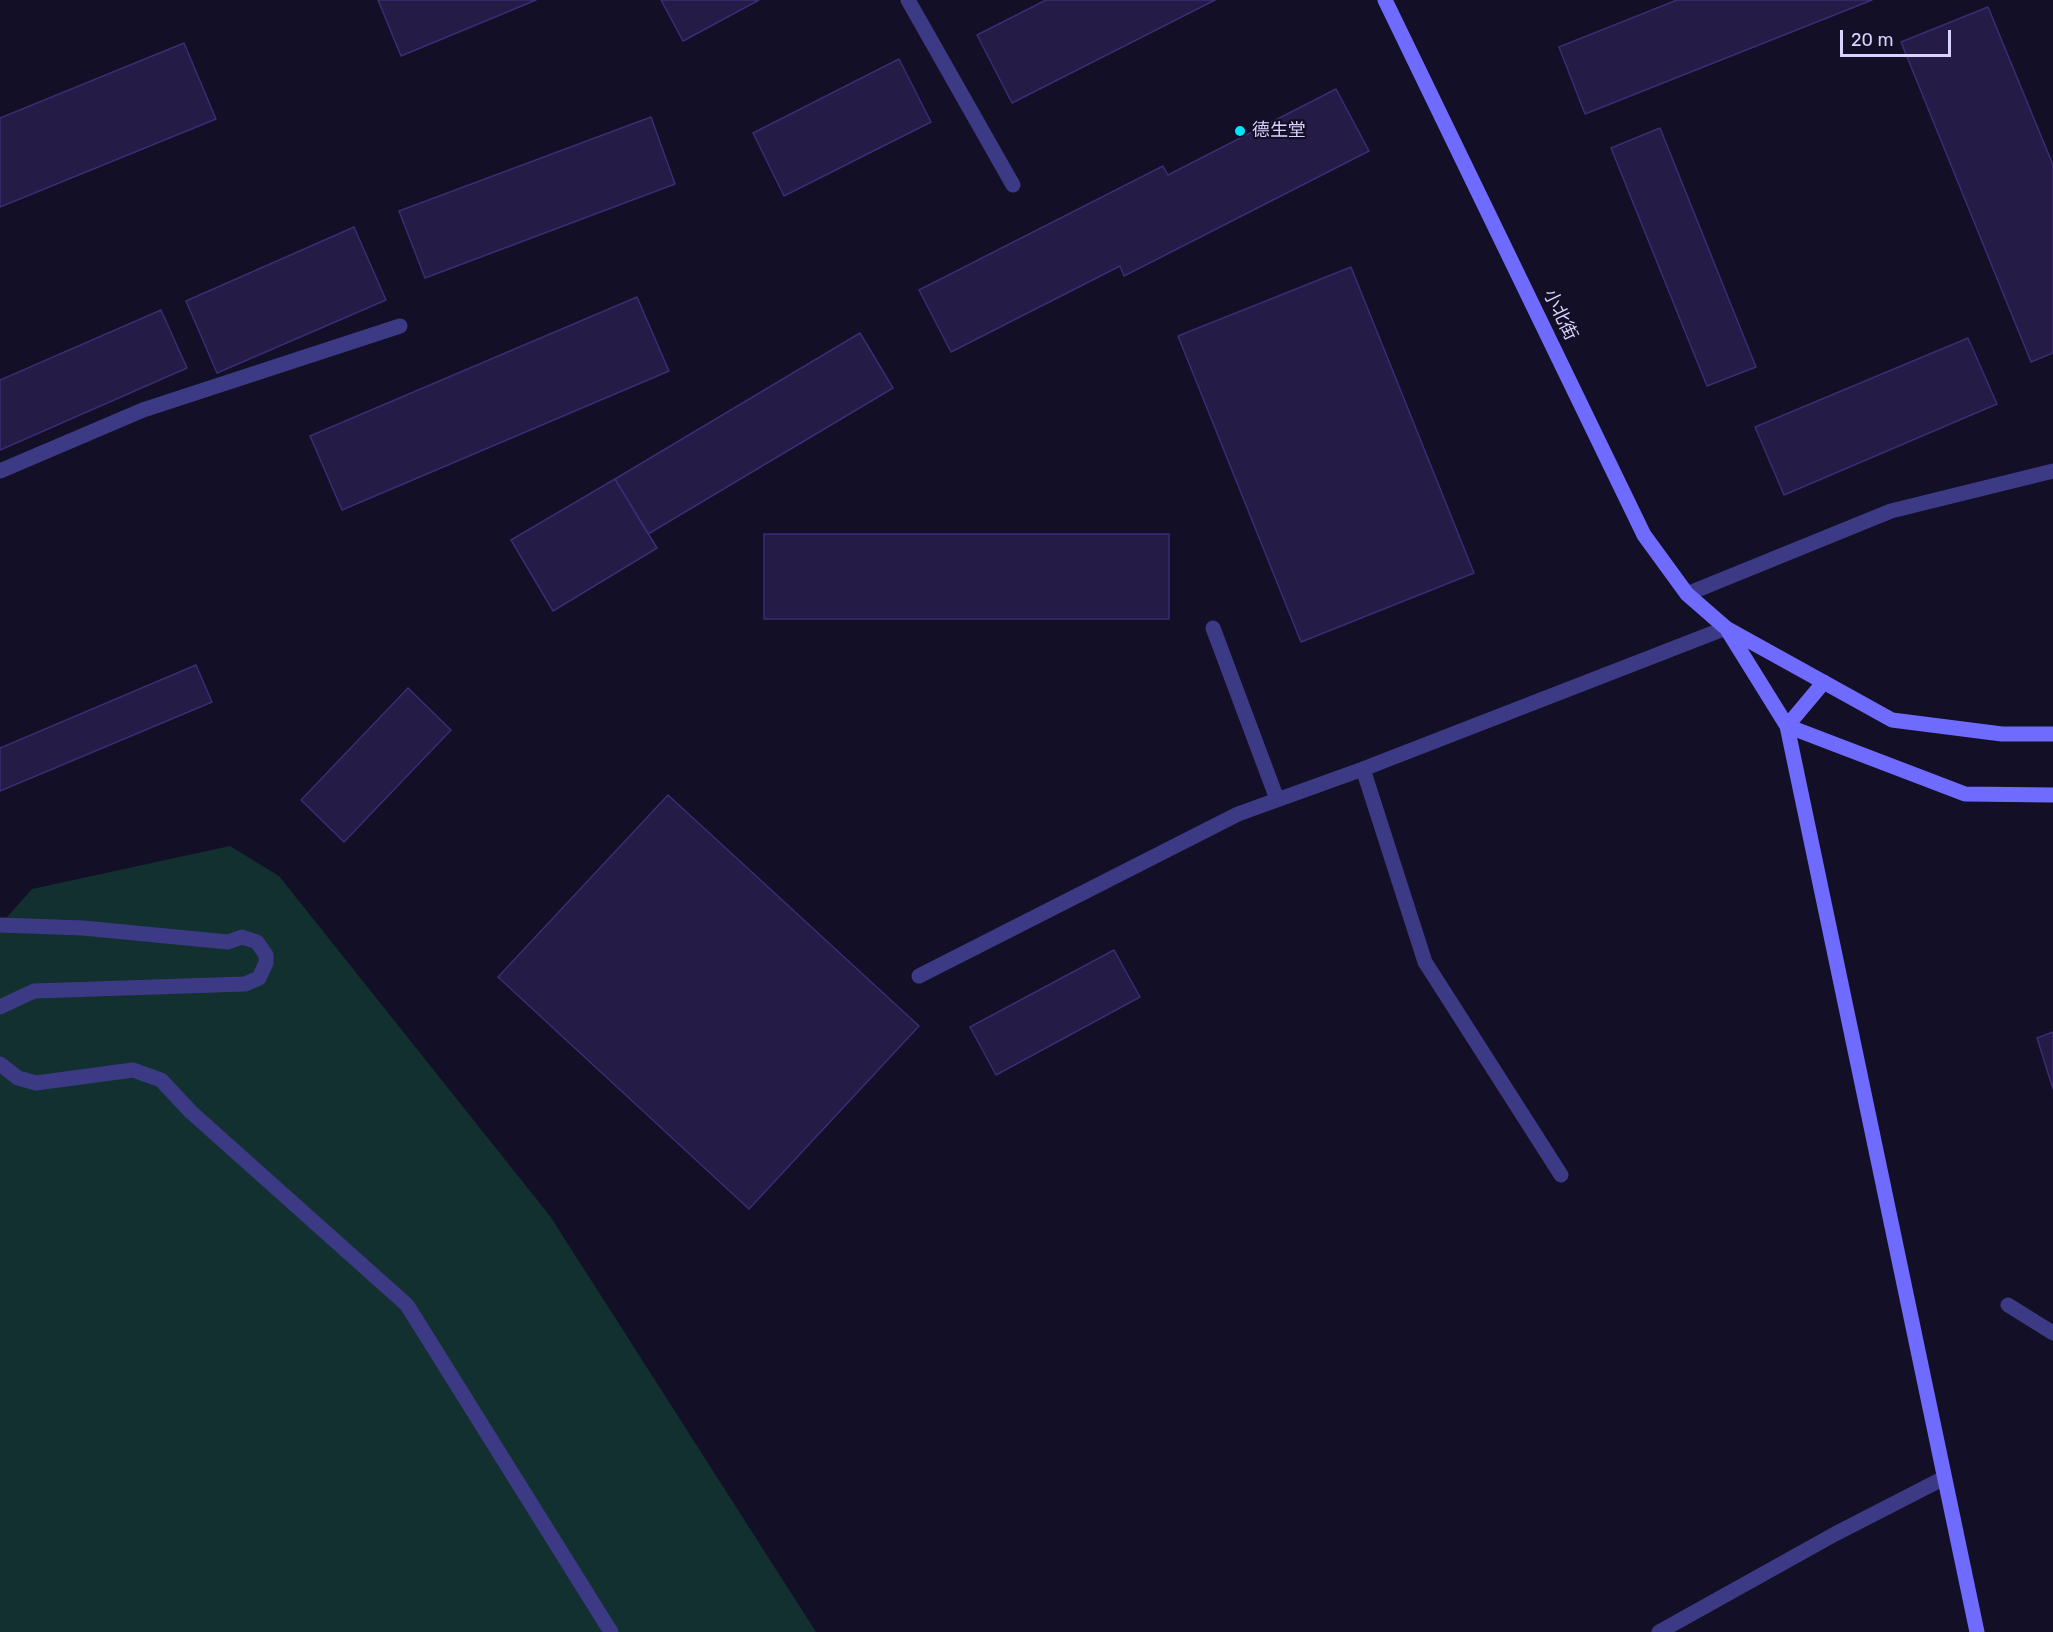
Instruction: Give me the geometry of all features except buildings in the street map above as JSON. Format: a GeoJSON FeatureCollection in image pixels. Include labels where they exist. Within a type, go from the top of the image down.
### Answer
{"type":"FeatureCollection","features":[{"type":"Feature","properties":{"kind":"street"},"geometry":{"type":"LineString","coordinates":[[908,0],[1013,185]]}},
{"type":"Feature","properties":{"kind":"street","name":"小北街"},"geometry":{"type":"LineString","coordinates":[[1385,0],[1644,535],[1687,594],[1726,628]]}},
{"type":"Feature","properties":{"kind":"street"},"geometry":{"type":"LineString","coordinates":[[0,471],[143,411],[400,326]]}},
{"type":"Feature","properties":{"kind":"street"},"geometry":{"type":"LineString","coordinates":[[1687,594],[1892,511],[2053,471]]}},
{"type":"Feature","properties":{"kind":"street"},"geometry":{"type":"LineString","coordinates":[[1213,628],[1276,800]]}},
{"type":"Feature","properties":{"kind":"street"},"geometry":{"type":"LineString","coordinates":[[1726,628],[1892,720],[2002,734],[2053,734]]}},
{"type":"Feature","properties":{"kind":"street"},"geometry":{"type":"LineString","coordinates":[[1726,628],[1787,726],[1977,1632]]}},
{"type":"Feature","properties":{"kind":"street"},"geometry":{"type":"LineString","coordinates":[[919,976],[1238,814],[1364,769],[1726,628]]}},
{"type":"Feature","properties":{"kind":"street"},"geometry":{"type":"LineString","coordinates":[[1787,726],[1824,682]]}},
{"type":"Feature","properties":{"kind":"street"},"geometry":{"type":"LineString","coordinates":[[1787,726],[1965,794],[2053,795]]}},
{"type":"Feature","properties":{"kind":"street"},"geometry":{"type":"LineString","coordinates":[[1364,769],[1425,962],[1560,1175]]}},
{"type":"Feature","properties":{"kind":"street"},"geometry":{"type":"LineString","coordinates":[[0,926],[83,928],[228,942],[242,937],[258,942],[266,955],[266,963],[259,978],[245,984],[34,991],[0,1007]]}},
{"type":"Feature","properties":{"kind":"street"},"geometry":{"type":"LineString","coordinates":[[0,1064],[18,1078],[36,1083],[133,1070],[161,1080],[191,1112],[406,1305],[610,1632]]}},
{"type":"Feature","properties":{"kind":"street"},"geometry":{"type":"LineString","coordinates":[[2008,1305],[2053,1333]]}},
{"type":"Feature","properties":{"kind":"street"},"geometry":{"type":"LineString","coordinates":[[1659,1632],[1835,1534],[1944,1478]]}},
{"type":"Feature","properties":{"kind":"green space"},"geometry":{"type":"Polygon","coordinates":[[[230,846],[279,876],[550,1216],[816,1632],[0,1632],[0,925],[32,889],[230,846]]]}},
{"type":"Feature","properties":{"kind":"place","name":"德生堂"},"geometry":{"type":"Point","coordinates":[1240,131]}}]}
